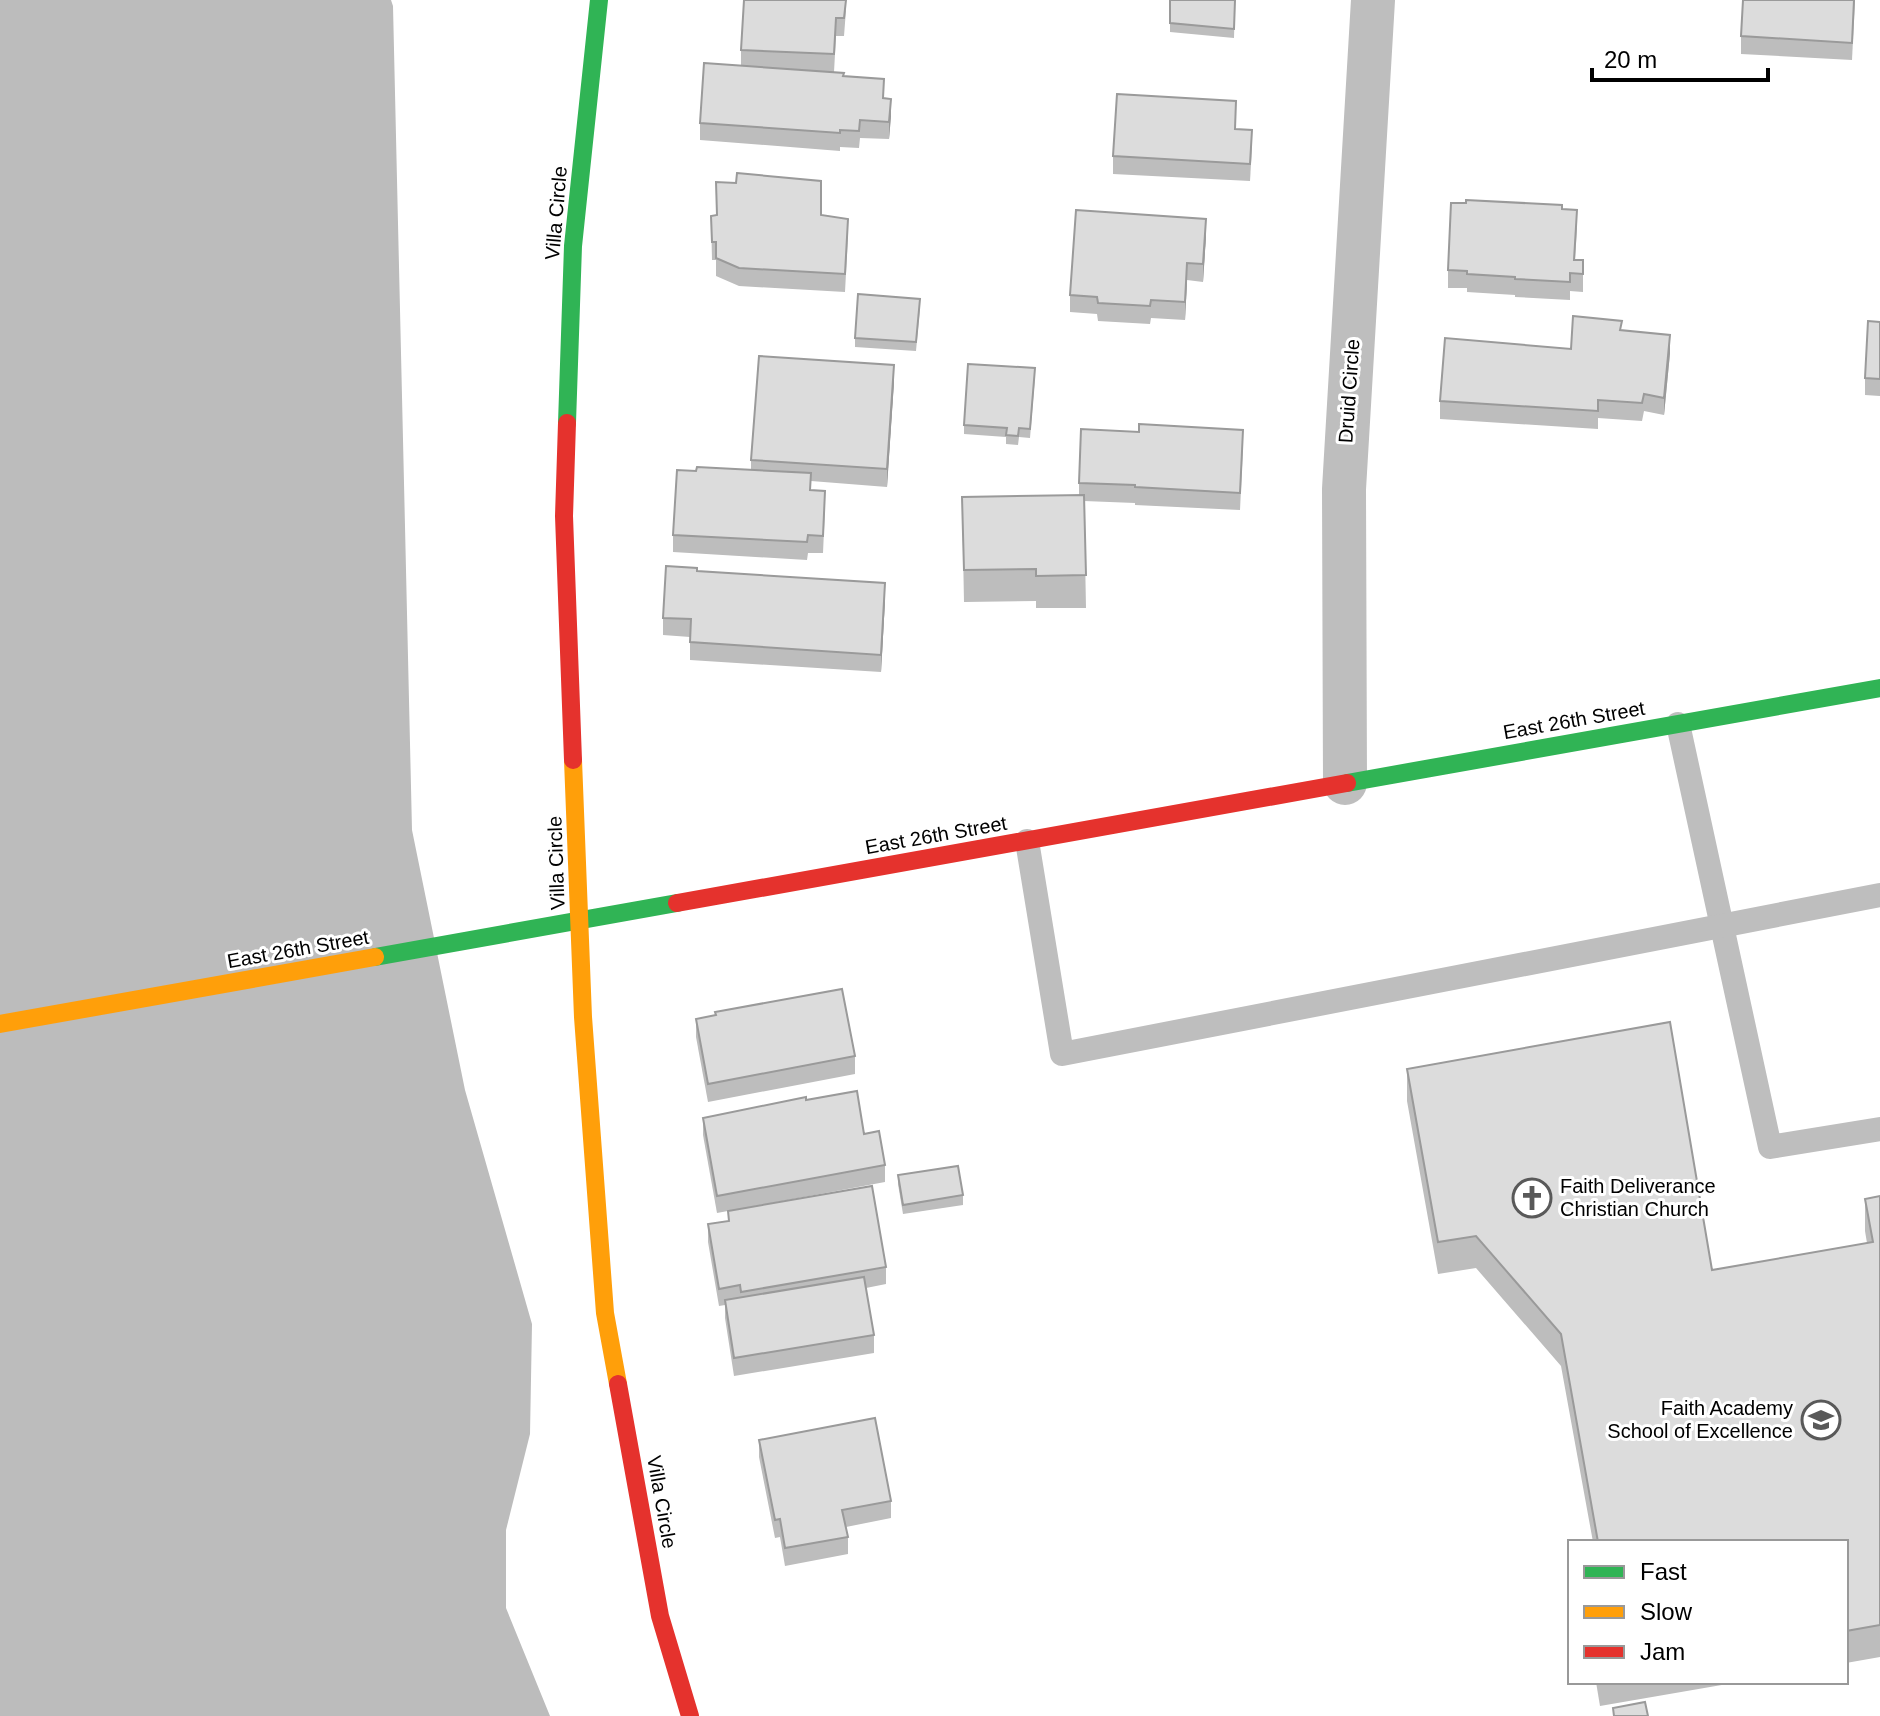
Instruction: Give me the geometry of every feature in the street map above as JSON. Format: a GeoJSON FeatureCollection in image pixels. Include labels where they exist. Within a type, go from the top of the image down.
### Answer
{"type":"FeatureCollection","features":[{"type":"Feature","properties":{"kind":"main road","name":"Villa Circle"},"geometry":{"type":"LineString","coordinates":[[599,0],[573,246],[564,516],[583,1017],[605,1313],[660,1616],[690,1716]]}},
{"type":"Feature","properties":{"kind":"main road","name":"East 26th Street"},"geometry":{"type":"LineString","coordinates":[[0,1024],[1880,688]]}},
{"type":"Feature","properties":{"kind":"street","name":"Druid Circle"},"geometry":{"type":"LineString","coordinates":[[1345,783],[1344,489],[1373,0]]}},
{"type":"Feature","properties":{"kind":"lane"},"geometry":{"type":"LineString","coordinates":[[1678,724],[1770,1147],[1880,1129]]}},
{"type":"Feature","properties":{"kind":"lane"},"geometry":{"type":"LineString","coordinates":[[1027,841],[1062,1054],[1880,895]]}},
{"type":"Feature","properties":{"kind":"shaded area"},"geometry":{"type":"Polygon","coordinates":[[[0,0],[391,0],[393,6],[412,830],[465,1090],[532,1324],[530,1434],[506,1530],[506,1608],[550,1716],[0,1716],[0,0]]]}},
{"type":"Feature","properties":{"kind":"building"},"geometry":{"type":"Polygon","coordinates":[[[744,0],[846,0],[844,18],[836,18],[834,54],[741,50],[744,0]]]}},
{"type":"Feature","properties":{"kind":"building"},"geometry":{"type":"Polygon","coordinates":[[[1170,0],[1235,0],[1234,29],[1170,23],[1170,0]]]}},
{"type":"Feature","properties":{"kind":"building"},"geometry":{"type":"Polygon","coordinates":[[[1743,0],[1854,0],[1852,43],[1741,36],[1743,0]]]}},
{"type":"Feature","properties":{"kind":"building"},"geometry":{"type":"Polygon","coordinates":[[[704,63],[844,73],[843,76],[884,79],[883,98],[891,99],[889,122],[860,120],[859,131],[840,130],[840,133],[700,123],[704,63]]]}},
{"type":"Feature","properties":{"kind":"building"},"geometry":{"type":"Polygon","coordinates":[[[1117,94],[1236,101],[1235,129],[1252,130],[1250,164],[1113,156],[1117,94]]]}},
{"type":"Feature","properties":{"kind":"building"},"geometry":{"type":"Polygon","coordinates":[[[737,173],[821,181],[821,215],[848,219],[845,274],[739,268],[716,258],[711,216],[717,215],[716,182],[736,183],[737,173]]]}},
{"type":"Feature","properties":{"kind":"building"},"geometry":{"type":"Polygon","coordinates":[[[1466,200],[1562,205],[1562,209],[1577,210],[1574,260],[1583,260],[1583,274],[1570,273],[1570,282],[1448,270],[1451,203],[1466,203],[1466,200]]]}},
{"type":"Feature","properties":{"kind":"building"},"geometry":{"type":"Polygon","coordinates":[[[1076,210],[1206,219],[1203,264],[1187,263],[1185,302],[1151,300],[1150,306],[1098,303],[1097,297],[1070,295],[1076,210]]]}},
{"type":"Feature","properties":{"kind":"building"},"geometry":{"type":"Polygon","coordinates":[[[858,294],[920,299],[916,342],[855,338],[858,294]]]}},
{"type":"Feature","properties":{"kind":"building"},"geometry":{"type":"Polygon","coordinates":[[[1573,316],[1622,321],[1620,330],[1670,335],[1664,398],[1644,394],[1642,403],[1598,400],[1598,411],[1440,401],[1445,338],[1571,349],[1573,316]]]}},
{"type":"Feature","properties":{"kind":"building"},"geometry":{"type":"Polygon","coordinates":[[[1868,321],[1880,322],[1880,379],[1865,378],[1868,321]]]}},
{"type":"Feature","properties":{"kind":"building"},"geometry":{"type":"Polygon","coordinates":[[[759,356],[894,365],[887,469],[751,460],[759,356]]]}},
{"type":"Feature","properties":{"kind":"building"},"geometry":{"type":"Polygon","coordinates":[[[968,364],[1035,368],[1030,429],[1019,428],[1018,436],[1006,435],[1007,428],[964,425],[968,364]]]}},
{"type":"Feature","properties":{"kind":"building"},"geometry":{"type":"Polygon","coordinates":[[[1139,424],[1243,430],[1240,493],[1079,483],[1081,429],[1139,432],[1139,424]]]}},
{"type":"Feature","properties":{"kind":"building"},"geometry":{"type":"Polygon","coordinates":[[[697,467],[811,473],[810,490],[825,491],[823,536],[808,535],[807,542],[673,535],[677,470],[696,471],[697,467]]]}},
{"type":"Feature","properties":{"kind":"building"},"geometry":{"type":"Polygon","coordinates":[[[1084,495],[1086,575],[1036,576],[1036,569],[964,570],[962,497],[1084,495]]]}},
{"type":"Feature","properties":{"kind":"building"},"geometry":{"type":"Polygon","coordinates":[[[666,566],[697,568],[697,571],[885,583],[881,655],[690,642],[691,619],[663,618],[666,566]]]}},
{"type":"Feature","properties":{"kind":"building"},"geometry":{"type":"Polygon","coordinates":[[[842,989],[855,1056],[708,1084],[696,1019],[716,1015],[715,1012],[842,989]]]}},
{"type":"Feature","properties":{"kind":"building"},"geometry":{"type":"Polygon","coordinates":[[[1670,1022],[1712,1270],[1873,1242],[1865,1199],[1880,1196],[1880,1625],[1848,1631],[1848,1540],[1598,1540],[1561,1334],[1476,1236],[1438,1242],[1407,1069],[1670,1022]]]}},
{"type":"Feature","properties":{"kind":"building"},"geometry":{"type":"Polygon","coordinates":[[[857,1091],[864,1134],[879,1131],[885,1165],[717,1196],[703,1118],[806,1097],[806,1100],[857,1091]]]}},
{"type":"Feature","properties":{"kind":"building"},"geometry":{"type":"Polygon","coordinates":[[[958,1166],[963,1195],[903,1205],[898,1175],[958,1166]]]}},
{"type":"Feature","properties":{"kind":"building"},"geometry":{"type":"Polygon","coordinates":[[[872,1186],[886,1267],[741,1292],[740,1285],[719,1289],[708,1224],[729,1221],[728,1211],[872,1186]]]}},
{"type":"Feature","properties":{"kind":"building"},"geometry":{"type":"Polygon","coordinates":[[[864,1277],[874,1335],[734,1358],[725,1300],[864,1277]]]}},
{"type":"Feature","properties":{"kind":"building"},"geometry":{"type":"Polygon","coordinates":[[[875,1418],[891,1501],[842,1510],[848,1537],[785,1548],[780,1519],[775,1520],[759,1440],[875,1418]]]}},
{"type":"Feature","properties":{"kind":"building"},"geometry":{"type":"Polygon","coordinates":[[[1645,1702],[1648,1716],[1614,1716],[1613,1708],[1645,1702]]]}},
{"type":"Feature","properties":{"kind":"traffic: fast"},"geometry":{"type":"LineString","coordinates":[[567,423],[573,246],[599,0]]}},
{"type":"Feature","properties":{"kind":"traffic: fast"},"geometry":{"type":"LineString","coordinates":[[1347,783],[1880,688]]}},
{"type":"Feature","properties":{"kind":"traffic: fast"},"geometry":{"type":"LineString","coordinates":[[375,957],[677,903]]}},
{"type":"Feature","properties":{"kind":"traffic: slow"},"geometry":{"type":"LineString","coordinates":[[573,760],[583,1017],[605,1313],[618,1384]]}},
{"type":"Feature","properties":{"kind":"traffic: slow"},"geometry":{"type":"LineString","coordinates":[[0,1024],[375,957]]}},
{"type":"Feature","properties":{"kind":"traffic: jam"},"geometry":{"type":"LineString","coordinates":[[567,423],[564,516],[573,760]]}},
{"type":"Feature","properties":{"kind":"traffic: jam"},"geometry":{"type":"LineString","coordinates":[[677,903],[1347,783]]}},
{"type":"Feature","properties":{"kind":"traffic: jam"},"geometry":{"type":"LineString","coordinates":[[618,1384],[660,1616],[690,1716]]}},
{"type":"Feature","properties":{"kind":"place","name":"Faith Deliverance Christian Church"},"geometry":{"type":"Point","coordinates":[1532,1198]}},
{"type":"Feature","properties":{"kind":"place","name":"Faith Academy School of Excellence"},"geometry":{"type":"Point","coordinates":[1821,1420]}}]}
